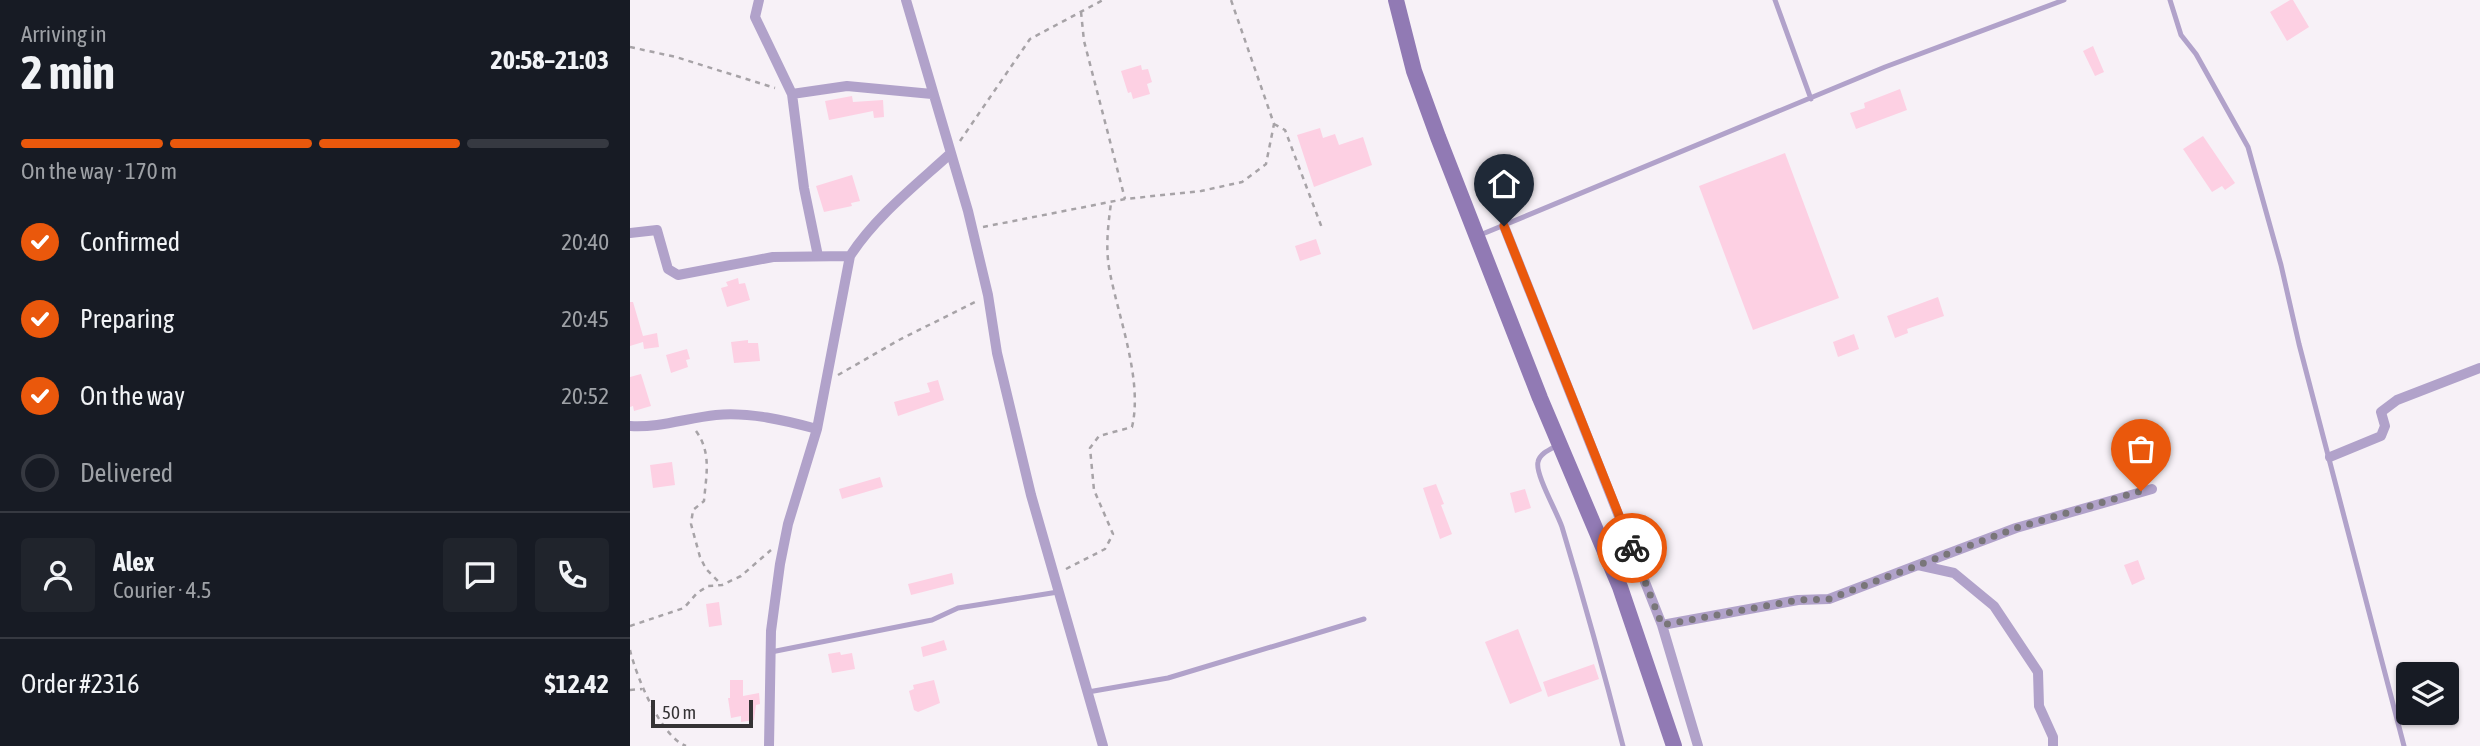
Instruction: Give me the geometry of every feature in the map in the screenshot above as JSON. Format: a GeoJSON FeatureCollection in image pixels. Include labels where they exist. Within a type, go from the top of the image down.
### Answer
{"type":"FeatureCollection","features":[{"type":"Feature","properties":{"kind":"street"},"geometry":{"type":"LineString","coordinates":[[758,0],[755,17],[773,48],[792,94],[804,188],[818,256]]}},
{"type":"Feature","properties":{"kind":"street"},"geometry":{"type":"LineString","coordinates":[[906,0],[972,229],[988,295],[1000,366],[1031,495],[1102,746]]}},
{"type":"Feature","properties":{"kind":"street"},"geometry":{"type":"LineString","coordinates":[[1396,0],[1414,71],[1477,237],[1620,587],[1674,746]]}},
{"type":"Feature","properties":{"kind":"street"},"geometry":{"type":"LineString","coordinates":[[792,94],[847,86],[932,94]]}},
{"type":"Feature","properties":{"kind":"street"},"geometry":{"type":"LineString","coordinates":[[769,746],[770,652],[784,542],[817,429],[850,256],[895,204],[951,153]]}},
{"type":"Feature","properties":{"kind":"street"},"geometry":{"type":"LineString","coordinates":[[1504,226],[1662,625],[1698,746]]}},
{"type":"Feature","properties":{"kind":"street"},"geometry":{"type":"LineString","coordinates":[[630,233],[657,230],[668,269],[678,275],[773,257],[850,256]]}},
{"type":"Feature","properties":{"kind":"street"},"geometry":{"type":"LineString","coordinates":[[2330,457],[2381,436],[2385,426],[2381,412],[2398,400],[2480,368]]}},
{"type":"Feature","properties":{"kind":"street"},"geometry":{"type":"LineString","coordinates":[[630,426],[748,415],[781,419],[817,429]]}},
{"type":"Feature","properties":{"kind":"street"},"geometry":{"type":"LineString","coordinates":[[1662,625],[1798,600],[1829,599],[2016,528],[2152,489]]}},
{"type":"Feature","properties":{"kind":"street"},"geometry":{"type":"LineString","coordinates":[[1918,565],[1954,573],[1994,606],[2038,672],[2039,706],[2053,737],[2053,746]]}},
{"type":"Feature","properties":{"kind":"lane"},"geometry":{"type":"LineString","coordinates":[[1775,0],[1811,99]]}},
{"type":"Feature","properties":{"kind":"lane"},"geometry":{"type":"LineString","coordinates":[[1477,237],[1898,62],[2063,0]]}},
{"type":"Feature","properties":{"kind":"lane"},"geometry":{"type":"LineString","coordinates":[[2170,0],[2181,35],[2196,54],[2248,147],[2404,746]]}},
{"type":"Feature","properties":{"kind":"lane"},"geometry":{"type":"LineString","coordinates":[[1561,443],[1541,455],[1538,463],[1540,478],[1557,511],[1623,746]]}},
{"type":"Feature","properties":{"kind":"lane"},"geometry":{"type":"LineString","coordinates":[[770,652],[932,620],[958,608],[1058,592]]}},
{"type":"Feature","properties":{"kind":"lane"},"geometry":{"type":"LineString","coordinates":[[1088,692],[1168,678],[1364,619]]}},
{"type":"Feature","properties":{"kind":"path"},"geometry":{"type":"LineString","coordinates":[[951,153],[1030,39],[1103,0]]}},
{"type":"Feature","properties":{"kind":"path"},"geometry":{"type":"LineString","coordinates":[[972,229],[1125,199],[1201,191],[1242,182],[1266,164],[1274,124],[1231,0]]}},
{"type":"Feature","properties":{"kind":"path"},"geometry":{"type":"LineString","coordinates":[[1080,11],[1084,41],[1125,199]]}},
{"type":"Feature","properties":{"kind":"path"},"geometry":{"type":"LineString","coordinates":[[630,47],[749,78],[792,94]]}},
{"type":"Feature","properties":{"kind":"path"},"geometry":{"type":"LineString","coordinates":[[1274,124],[1285,130],[1322,228]]}},
{"type":"Feature","properties":{"kind":"path"},"geometry":{"type":"LineString","coordinates":[[1054,575],[1105,549],[1113,534],[1094,489],[1090,447],[1099,436],[1132,427],[1136,411],[1133,383],[1109,271],[1107,244],[1111,202]]}},
{"type":"Feature","properties":{"kind":"path"},"geometry":{"type":"LineString","coordinates":[[827,382],[899,340],[988,295]]}},
{"type":"Feature","properties":{"kind":"path"},"geometry":{"type":"LineString","coordinates":[[687,419],[702,439],[709,467],[704,501],[693,510],[691,524],[706,569],[722,585]]}},
{"type":"Feature","properties":{"kind":"path"},"geometry":{"type":"LineString","coordinates":[[630,626],[684,608],[697,593],[708,586],[722,585],[741,576],[758,559],[784,542]]}},
{"type":"Feature","properties":{"kind":"path"},"geometry":{"type":"LineString","coordinates":[[630,650],[642,689],[677,741],[686,746]]}},
{"type":"Feature","properties":{"kind":"path"},"geometry":{"type":"LineString","coordinates":[[630,690],[642,689]]}},
{"type":"Feature","properties":{"kind":"building"},"geometry":{"type":"Polygon","coordinates":[[[2293,0],[2309,27],[2287,41],[2270,12],[2293,0]]]}},
{"type":"Feature","properties":{"kind":"building"},"geometry":{"type":"Polygon","coordinates":[[[2093,46],[2104,72],[2095,76],[2083,51],[2093,46]]]}},
{"type":"Feature","properties":{"kind":"building"},"geometry":{"type":"Polygon","coordinates":[[[1141,65],[1142,70],[1148,69],[1152,82],[1147,84],[1150,94],[1133,99],[1131,92],[1128,93],[1121,71],[1141,65]]]}},
{"type":"Feature","properties":{"kind":"building"},"geometry":{"type":"Polygon","coordinates":[[[1900,89],[1907,110],[1856,129],[1850,113],[1865,108],[1864,103],[1900,89]]]}},
{"type":"Feature","properties":{"kind":"building"},"geometry":{"type":"Polygon","coordinates":[[[852,96],[853,102],[883,100],[884,117],[874,118],[873,111],[829,120],[825,101],[852,96]]]}},
{"type":"Feature","properties":{"kind":"building"},"geometry":{"type":"Polygon","coordinates":[[[1320,128],[1323,138],[1335,134],[1339,145],[1363,137],[1372,165],[1314,187],[1297,135],[1320,128]]]}},
{"type":"Feature","properties":{"kind":"building"},"geometry":{"type":"Polygon","coordinates":[[[2203,136],[2235,183],[2225,190],[2222,186],[2212,192],[2183,149],[2203,136]]]}},
{"type":"Feature","properties":{"kind":"building"},"geometry":{"type":"Polygon","coordinates":[[[1785,153],[1839,298],[1753,330],[1699,186],[1785,153]]]}},
{"type":"Feature","properties":{"kind":"building"},"geometry":{"type":"Polygon","coordinates":[[[852,175],[860,201],[851,203],[852,206],[824,212],[816,186],[852,175]]]}},
{"type":"Feature","properties":{"kind":"building"},"geometry":{"type":"Polygon","coordinates":[[[1316,239],[1321,254],[1300,261],[1295,246],[1316,239]]]}},
{"type":"Feature","properties":{"kind":"building"},"geometry":{"type":"Polygon","coordinates":[[[738,278],[739,284],[745,283],[750,300],[727,307],[721,288],[728,286],[726,282],[738,278]]]}},
{"type":"Feature","properties":{"kind":"building"},"geometry":{"type":"Polygon","coordinates":[[[1938,297],[1944,316],[1907,329],[1908,333],[1895,338],[1887,316],[1938,297]]]}},
{"type":"Feature","properties":{"kind":"building"},"geometry":{"type":"Polygon","coordinates":[[[630,302],[633,302],[643,336],[657,333],[659,347],[644,349],[643,342],[630,346],[630,302]]]}},
{"type":"Feature","properties":{"kind":"building"},"geometry":{"type":"Polygon","coordinates":[[[1854,334],[1859,349],[1838,357],[1833,342],[1854,334]]]}},
{"type":"Feature","properties":{"kind":"building"},"geometry":{"type":"Polygon","coordinates":[[[748,340],[748,343],[758,343],[760,361],[734,363],[731,342],[748,340]]]}},
{"type":"Feature","properties":{"kind":"building"},"geometry":{"type":"Polygon","coordinates":[[[687,349],[690,359],[686,360],[688,367],[671,373],[666,355],[687,349]]]}},
{"type":"Feature","properties":{"kind":"building"},"geometry":{"type":"Polygon","coordinates":[[[641,374],[651,406],[634,411],[633,406],[630,407],[630,377],[641,374]]]}},
{"type":"Feature","properties":{"kind":"building"},"geometry":{"type":"Polygon","coordinates":[[[938,380],[944,400],[898,416],[894,402],[930,392],[927,383],[938,380]]]}},
{"type":"Feature","properties":{"kind":"building"},"geometry":{"type":"Polygon","coordinates":[[[672,462],[675,485],[653,488],[650,465],[672,462]]]}},
{"type":"Feature","properties":{"kind":"building"},"geometry":{"type":"Polygon","coordinates":[[[880,477],[883,487],[842,499],[839,489],[880,477]]]}},
{"type":"Feature","properties":{"kind":"building"},"geometry":{"type":"Polygon","coordinates":[[[1436,484],[1452,534],[1440,539],[1423,488],[1436,484]]]}},
{"type":"Feature","properties":{"kind":"building"},"geometry":{"type":"Polygon","coordinates":[[[1525,489],[1531,508],[1515,513],[1510,493],[1525,489]]]}},
{"type":"Feature","properties":{"kind":"building"},"geometry":{"type":"Polygon","coordinates":[[[2138,560],[2145,579],[2132,585],[2124,565],[2138,560]]]}},
{"type":"Feature","properties":{"kind":"building"},"geometry":{"type":"Polygon","coordinates":[[[952,573],[954,584],[911,595],[908,584],[952,573]]]}},
{"type":"Feature","properties":{"kind":"building"},"geometry":{"type":"Polygon","coordinates":[[[719,602],[722,625],[709,627],[706,604],[719,602]]]}},
{"type":"Feature","properties":{"kind":"building"},"geometry":{"type":"Polygon","coordinates":[[[1518,629],[1542,691],[1510,704],[1485,642],[1518,629]]]}},
{"type":"Feature","properties":{"kind":"building"},"geometry":{"type":"Polygon","coordinates":[[[944,640],[947,650],[923,657],[921,647],[944,640]]]}},
{"type":"Feature","properties":{"kind":"building"},"geometry":{"type":"Polygon","coordinates":[[[840,652],[841,655],[852,653],[855,669],[832,673],[828,654],[840,652]]]}},
{"type":"Feature","properties":{"kind":"building"},"geometry":{"type":"Polygon","coordinates":[[[1594,664],[1599,679],[1548,697],[1543,682],[1594,664]]]}},
{"type":"Feature","properties":{"kind":"building"},"geometry":{"type":"Polygon","coordinates":[[[730,680],[743,680],[743,696],[759,693],[760,704],[756,705],[754,720],[741,722],[741,716],[731,718],[728,698],[730,680]]]}},
{"type":"Feature","properties":{"kind":"building"},"geometry":{"type":"Polygon","coordinates":[[[934,680],[940,703],[918,712],[914,710],[909,691],[914,689],[913,685],[934,680]]]}},
{"type":"Feature","properties":{"kind":"way so far"},"geometry":{"type":"LineString","coordinates":[[1632,548],[1662,625],[1798,600],[1829,599],[2016,528],[2141,491]]}},
{"type":"Feature","properties":{"kind":"route"},"geometry":{"type":"LineString","coordinates":[[1504,226],[1632,548]]}}]}
